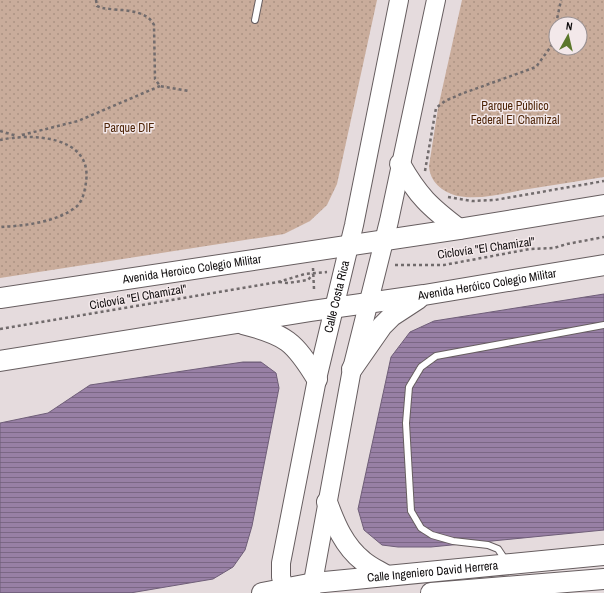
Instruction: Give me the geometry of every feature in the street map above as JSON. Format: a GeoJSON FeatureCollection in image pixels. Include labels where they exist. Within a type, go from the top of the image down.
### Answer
{"type":"FeatureCollection","features":[{"type":"Feature","properties":{"kind":"main road","name":"Calle Costa Rica"},"geometry":{"type":"LineString","coordinates":[[285,591],[281,577],[281,562],[317,379],[349,245],[399,0]]}},
{"type":"Feature","properties":{"kind":"main road"},"geometry":{"type":"LineString","coordinates":[[313,588],[327,502],[352,369],[370,303],[436,0]]}},
{"type":"Feature","properties":{"kind":"main road"},"geometry":{"type":"LineString","coordinates":[[400,164],[413,187],[430,207],[459,229]]}},
{"type":"Feature","properties":{"kind":"main road"},"geometry":{"type":"LineString","coordinates":[[384,240],[604,205]]}},
{"type":"Feature","properties":{"kind":"main road","name":"Avenida Heroico Colegio Militar"},"geometry":{"type":"LineString","coordinates":[[0,298],[384,240]]}},
{"type":"Feature","properties":{"kind":"main road","name":"Avenida Heróico Colegio Militar"},"geometry":{"type":"LineString","coordinates":[[370,303],[604,265]]}},
{"type":"Feature","properties":{"kind":"main road"},"geometry":{"type":"LineString","coordinates":[[352,369],[382,326],[402,309],[424,295]]}},
{"type":"Feature","properties":{"kind":"main road"},"geometry":{"type":"LineString","coordinates":[[0,361],[333,307],[370,303]]}},
{"type":"Feature","properties":{"kind":"main road"},"geometry":{"type":"LineString","coordinates":[[237,323],[264,330],[282,337],[302,355],[317,379]]}},
{"type":"Feature","properties":{"kind":"main road"},"geometry":{"type":"LineString","coordinates":[[327,502],[336,526],[346,543],[362,561],[387,576]]}},
{"type":"Feature","properties":{"kind":"main road","name":"Calle Ingeniero David Herrera"},"geometry":{"type":"LineString","coordinates":[[262,593],[313,588],[387,576],[604,555]]}},
{"type":"Feature","properties":{"kind":"main road"},"geometry":{"type":"LineString","coordinates":[[509,565],[514,590]]}},
{"type":"Feature","properties":{"kind":"main road","name":"Calle Ingeniero David Herrera"},"geometry":{"type":"LineString","coordinates":[[432,593],[514,590],[604,579]]}},
{"type":"Feature","properties":{"kind":"lane"},"geometry":{"type":"LineString","coordinates":[[255,20],[259,0]]}},
{"type":"Feature","properties":{"kind":"lane"},"geometry":{"type":"LineString","coordinates":[[509,565],[498,549],[488,545],[453,541],[432,535],[421,528],[411,511],[406,423],[409,387],[421,367],[436,356],[604,325]]}},
{"type":"Feature","properties":{"kind":"path"},"geometry":{"type":"LineString","coordinates":[[96,0],[97,6],[102,8],[144,14],[151,18],[154,25],[155,79],[160,86]]}},
{"type":"Feature","properties":{"kind":"path"},"geometry":{"type":"LineString","coordinates":[[558,16],[561,0]]}},
{"type":"Feature","properties":{"kind":"path"},"geometry":{"type":"LineString","coordinates":[[425,173],[436,108],[445,101],[461,94],[536,67],[548,50]]}},
{"type":"Feature","properties":{"kind":"path"},"geometry":{"type":"LineString","coordinates":[[0,140],[78,121],[160,86],[189,91]]}},
{"type":"Feature","properties":{"kind":"path"},"geometry":{"type":"LineString","coordinates":[[0,132],[17,136],[41,137],[62,142],[74,149],[84,163],[86,179],[84,193],[77,206],[66,213],[49,220],[0,227]]}},
{"type":"Feature","properties":{"kind":"path"},"geometry":{"type":"LineString","coordinates":[[446,196],[472,201],[495,200],[604,181]]}},
{"type":"Feature","properties":{"kind":"path","name":"Ciclovía \"El Chamizal\""},"geometry":{"type":"LineString","coordinates":[[394,265],[444,265],[530,249],[554,248],[604,237]]}},
{"type":"Feature","properties":{"kind":"path"},"geometry":{"type":"LineString","coordinates":[[313,264],[314,289]]}},
{"type":"Feature","properties":{"kind":"path","name":"Ciclovía \"El Chamizal\""},"geometry":{"type":"LineString","coordinates":[[0,329],[278,282],[305,274],[322,272]]}},
{"type":"Feature","properties":{"kind":"path","name":"Ciclovía \"El Chamizal\""},"geometry":{"type":"LineString","coordinates":[[278,282],[288,283],[308,280],[314,274]]}},
{"type":"Feature","properties":{"kind":"green space","name":"Parque DIF"},"geometry":{"type":"Polygon","coordinates":[[[0,0],[377,0],[337,184],[327,205],[310,221],[284,234],[0,278],[0,0]]]}},
{"type":"Feature","properties":{"kind":"green space","name":"Parque Público Federal El Chamizal"},"geometry":{"type":"Polygon","coordinates":[[[462,0],[604,0],[604,177],[490,196],[466,197],[452,194],[438,186],[432,177],[429,166],[438,108],[462,0]]]}},
{"type":"Feature","properties":{"kind":"shaded area"},"geometry":{"type":"Polygon","coordinates":[[[604,294],[604,530],[431,547],[398,547],[382,545],[364,530],[358,509],[391,357],[410,332],[434,321],[604,294]]]}},
{"type":"Feature","properties":{"kind":"shaded area"},"geometry":{"type":"Polygon","coordinates":[[[243,362],[261,362],[276,373],[279,388],[252,526],[245,550],[233,567],[213,579],[130,593],[0,593],[0,423],[48,413],[90,385],[243,362]]]}}]}
